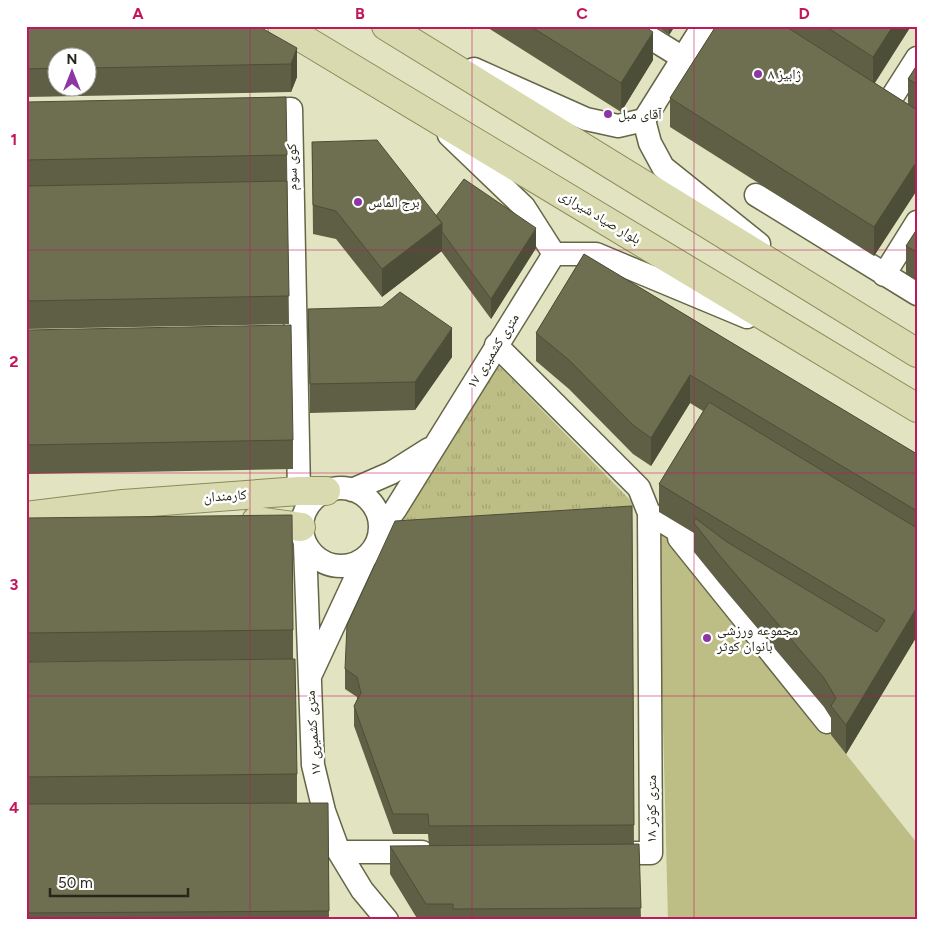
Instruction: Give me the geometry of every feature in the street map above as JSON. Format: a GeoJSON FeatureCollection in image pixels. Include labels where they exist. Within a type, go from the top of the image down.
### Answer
{"type":"FeatureCollection","features":[{"type":"Feature","properties":{"kind":"main road","name":"بلوار صیاد شیرازی"},"geometry":{"type":"LineString","coordinates":[[282,26],[917,408]]}},
{"type":"Feature","properties":{"kind":"main road"},"geometry":{"type":"LineString","coordinates":[[397,33],[917,353]]}},
{"type":"Feature","properties":{"kind":"main road","name":"کارمندان"},"geometry":{"type":"LineString","coordinates":[[26,516],[123,504],[299,491],[339,490]]}},
{"type":"Feature","properties":{"kind":"main road","name":"کارمندان"},"geometry":{"type":"LineString","coordinates":[[123,504],[303,536]]}},
{"type":"Feature","properties":{"kind":"street"},"geometry":{"type":"LineString","coordinates":[[631,26],[683,58]]}},
{"type":"Feature","properties":{"kind":"street"},"geometry":{"type":"LineString","coordinates":[[397,33],[586,119],[618,126],[644,120],[703,26]]}},
{"type":"Feature","properties":{"kind":"street"},"geometry":{"type":"LineString","coordinates":[[887,104],[917,58]]}},
{"type":"Feature","properties":{"kind":"street","name":"کوی سوم"},"geometry":{"type":"LineString","coordinates":[[232,111],[291,109],[283,196],[286,332],[299,491]]}},
{"type":"Feature","properties":{"kind":"street"},"geometry":{"type":"LineString","coordinates":[[427,113],[524,207],[554,254],[596,254],[805,341]]}},
{"type":"Feature","properties":{"kind":"street"},"geometry":{"type":"LineString","coordinates":[[644,120],[650,143],[663,166],[822,295]]}},
{"type":"Feature","properties":{"kind":"street"},"geometry":{"type":"LineString","coordinates":[[756,195],[917,294]]}},
{"type":"Feature","properties":{"kind":"street"},"geometry":{"type":"LineString","coordinates":[[884,275],[917,222]]}},
{"type":"Feature","properties":{"kind":"street","name":"۱۷ متری کشمیری"},"geometry":{"type":"LineString","coordinates":[[386,535],[395,510],[432,448],[554,254]]}},
{"type":"Feature","properties":{"kind":"street"},"geometry":{"type":"LineString","coordinates":[[496,345],[639,488],[640,514]]}},
{"type":"Feature","properties":{"kind":"street"},"geometry":{"type":"LineString","coordinates":[[365,558],[346,566],[325,564],[314,556],[303,536],[303,516],[308,505],[316,497],[391,474],[432,448]]}},
{"type":"Feature","properties":{"kind":"street"},"geometry":{"type":"LineString","coordinates":[[640,514],[665,488]]}},
{"type":"Feature","properties":{"kind":"street"},"geometry":{"type":"LineString","coordinates":[[300,677],[365,558],[386,535],[373,505],[364,496],[339,490]]}},
{"type":"Feature","properties":{"kind":"street"},"geometry":{"type":"LineString","coordinates":[[640,514],[669,525],[735,566]]}},
{"type":"Feature","properties":{"kind":"street","name":"۱۸ متری کوثر"},"geometry":{"type":"LineString","coordinates":[[592,853],[651,853],[640,514]]}},
{"type":"Feature","properties":{"kind":"street"},"geometry":{"type":"LineString","coordinates":[[669,525],[828,722]]}},
{"type":"Feature","properties":{"kind":"street","name":"۱۷ متری کشمیری"},"geometry":{"type":"LineString","coordinates":[[303,536],[300,677],[313,765],[314,811],[362,890],[387,920]]}},
{"type":"Feature","properties":{"kind":"street"},"geometry":{"type":"LineString","coordinates":[[340,852],[446,852]]}},
{"type":"Feature","properties":{"kind":"green space"},"geometry":{"type":"Polygon","coordinates":[[[498,365],[636,506],[400,525],[498,365]]]}},
{"type":"Feature","properties":{"kind":"green space","name":"مجموعه ورزشی بانوان کوثر"},"geometry":{"type":"Polygon","coordinates":[[[658,530],[677,542],[917,843],[917,920],[668,920],[658,530]]]}},
{"type":"Feature","properties":{"kind":"building"},"geometry":{"type":"Polygon","coordinates":[[[26,26],[258,26],[297,48],[291,64],[98,68],[98,48],[48,48],[48,68],[26,69],[26,26]]]}},
{"type":"Feature","properties":{"kind":"building"},"geometry":{"type":"Polygon","coordinates":[[[530,26],[644,26],[653,32],[621,83],[530,26]]]}},
{"type":"Feature","properties":{"kind":"building"},"geometry":{"type":"Polygon","coordinates":[[[716,26],[785,26],[917,110],[917,161],[874,227],[670,98],[716,26]]]}},
{"type":"Feature","properties":{"kind":"building"},"geometry":{"type":"Polygon","coordinates":[[[825,26],[893,26],[873,57],[825,26]]]}},
{"type":"Feature","properties":{"kind":"building"},"geometry":{"type":"Polygon","coordinates":[[[917,65],[917,84],[908,79],[917,65]]]}},
{"type":"Feature","properties":{"kind":"building"},"geometry":{"type":"Polygon","coordinates":[[[286,97],[287,155],[26,160],[26,102],[286,97]]]}},
{"type":"Feature","properties":{"kind":"building","name":"برج الماس"},"geometry":{"type":"Polygon","coordinates":[[[377,140],[442,223],[382,269],[336,211],[313,205],[312,142],[377,140]]]}},
{"type":"Feature","properties":{"kind":"building"},"geometry":{"type":"Polygon","coordinates":[[[464,179],[536,228],[491,299],[442,232],[442,223],[436,216],[464,179]]]}},
{"type":"Feature","properties":{"kind":"building"},"geometry":{"type":"Polygon","coordinates":[[[287,181],[289,296],[26,301],[26,186],[287,181]]]}},
{"type":"Feature","properties":{"kind":"building"},"geometry":{"type":"Polygon","coordinates":[[[917,229],[917,252],[906,246],[917,229]]]}},
{"type":"Feature","properties":{"kind":"building"},"geometry":{"type":"Polygon","coordinates":[[[584,254],[917,454],[917,511],[690,375],[651,438],[633,425],[569,360],[536,333],[584,254]]]}},
{"type":"Feature","properties":{"kind":"building"},"geometry":{"type":"Polygon","coordinates":[[[400,292],[452,328],[415,382],[310,384],[308,309],[382,307],[400,292]]]}},
{"type":"Feature","properties":{"kind":"building"},"geometry":{"type":"Polygon","coordinates":[[[291,325],[293,440],[26,445],[26,330],[291,325]]]}},
{"type":"Feature","properties":{"kind":"building"},"geometry":{"type":"Polygon","coordinates":[[[709,402],[917,528],[917,607],[846,725],[831,706],[836,698],[824,678],[720,556],[694,523],[695,518],[727,542],[877,632],[885,620],[659,484],[709,402]]]}},
{"type":"Feature","properties":{"kind":"building"},"geometry":{"type":"Polygon","coordinates":[[[632,506],[634,825],[429,826],[428,814],[393,814],[354,706],[361,693],[357,677],[345,669],[347,625],[395,521],[632,506]]]}},
{"type":"Feature","properties":{"kind":"building"},"geometry":{"type":"Polygon","coordinates":[[[292,515],[293,630],[26,633],[26,518],[292,515]]]}},
{"type":"Feature","properties":{"kind":"building"},"geometry":{"type":"Polygon","coordinates":[[[295,659],[297,774],[26,777],[26,662],[295,659]]]}},
{"type":"Feature","properties":{"kind":"building"},"geometry":{"type":"Polygon","coordinates":[[[328,803],[329,911],[26,913],[26,804],[328,803]]]}},
{"type":"Feature","properties":{"kind":"building"},"geometry":{"type":"Polygon","coordinates":[[[639,844],[641,908],[453,909],[453,904],[426,904],[390,846],[639,844]]]}},
{"type":"Feature","properties":{"kind":"place","name":"ژابیز ۸"},"geometry":{"type":"Point","coordinates":[758,74]}},
{"type":"Feature","properties":{"kind":"place","name":"آقای مبل"},"geometry":{"type":"Point","coordinates":[608,114]}},
{"type":"Feature","properties":{"kind":"place","name":"برج الماس"},"geometry":{"type":"Point","coordinates":[358,202]}},
{"type":"Feature","properties":{"kind":"place","name":"مجموعه ورزشی بانوان کوثر"},"geometry":{"type":"Point","coordinates":[707,638]}}]}
